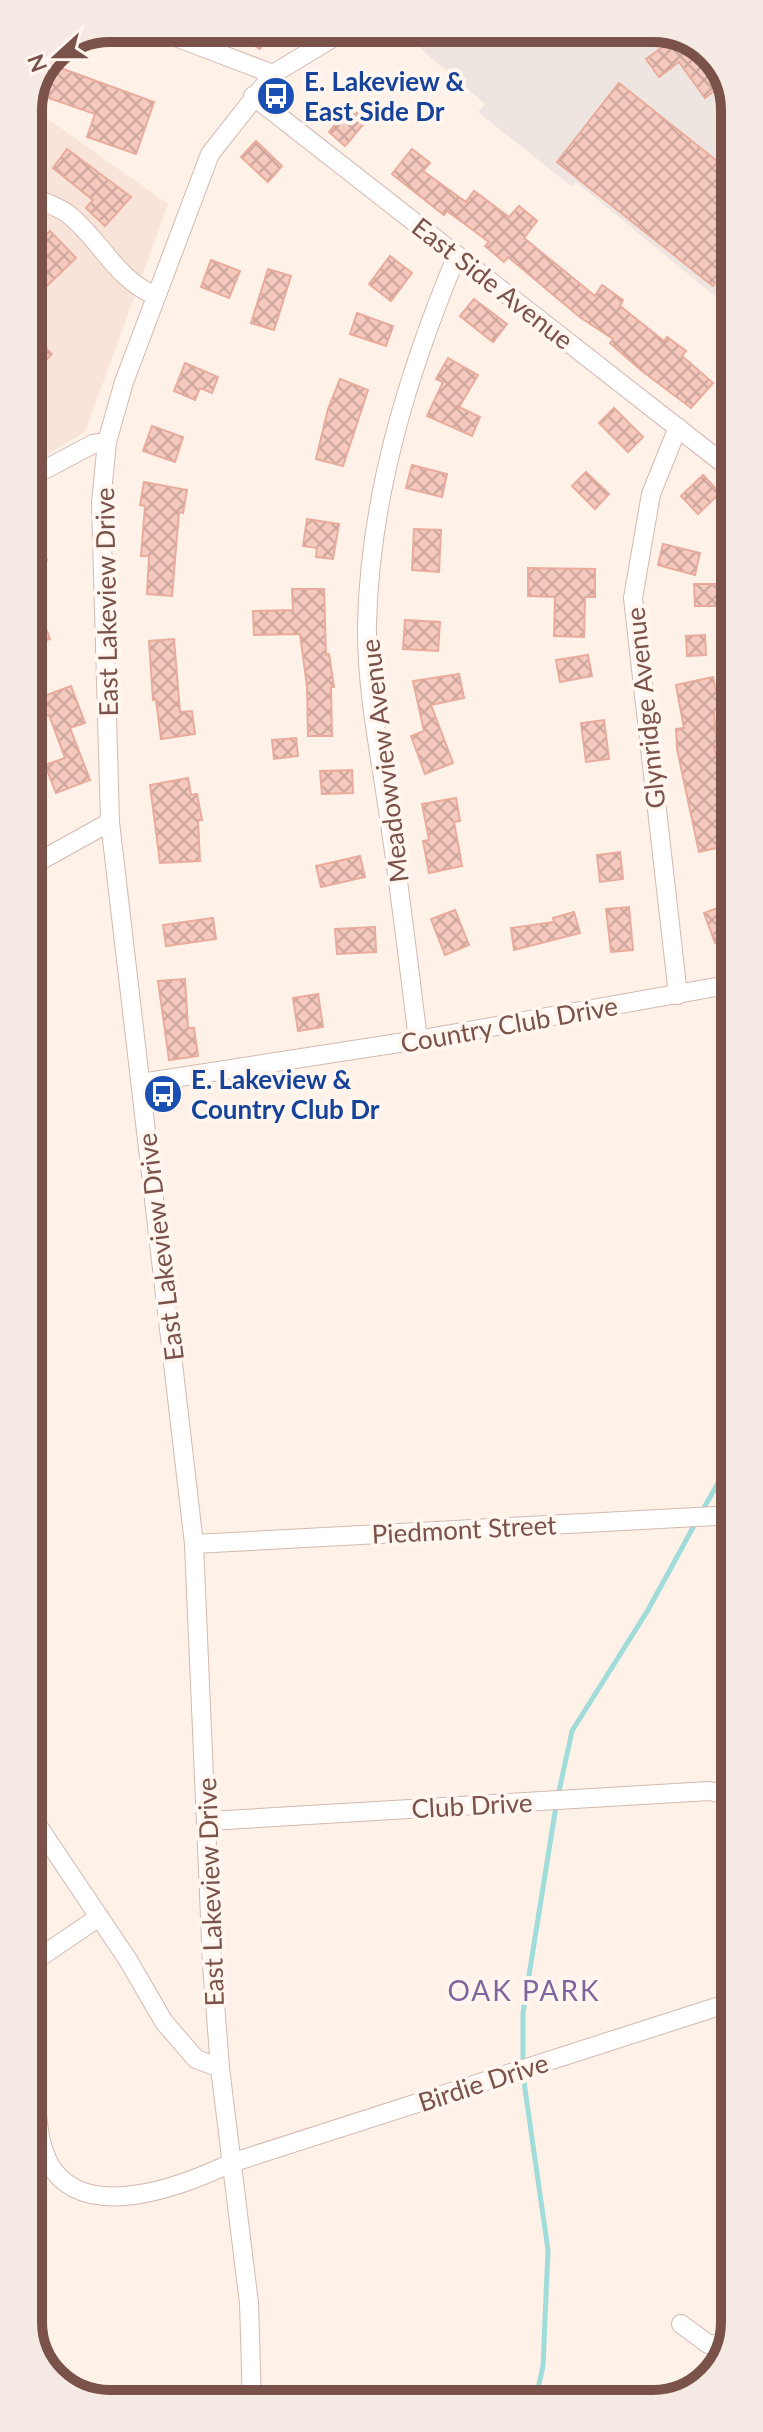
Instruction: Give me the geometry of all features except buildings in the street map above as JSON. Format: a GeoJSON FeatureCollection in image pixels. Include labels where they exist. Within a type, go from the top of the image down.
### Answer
{"type":"FeatureCollection","features":[{"type":"Feature","properties":{"kind":"street"},"geometry":{"type":"LineString","coordinates":[[189,42],[273,74]]}},
{"type":"Feature","properties":{"kind":"street","name":"East Lakeview Drive"},"geometry":{"type":"LineString","coordinates":[[252,2390],[249,2303],[220,2068],[212,1964],[209,1821],[194,1544],[110,822],[101,503],[107,442],[124,382],[210,154],[273,74],[326,42]]}},
{"type":"Feature","properties":{"kind":"street","name":"East Side Avenue"},"geometry":{"type":"LineString","coordinates":[[253,96],[721,461]]}},
{"type":"Feature","properties":{"kind":"street"},"geometry":{"type":"LineString","coordinates":[[42,201],[66,212],[88,233],[124,278],[156,296]]}},
{"type":"Feature","properties":{"kind":"street","name":"Meadowview Avenue"},"geometry":{"type":"LineString","coordinates":[[418,1040],[375,720],[367,625],[375,532],[390,446],[432,315],[457,255]]}},
{"type":"Feature","properties":{"kind":"street","name":"Glynridge Avenue"},"geometry":{"type":"LineString","coordinates":[[678,427],[651,494],[633,598],[678,995]]}},
{"type":"Feature","properties":{"kind":"street"},"geometry":{"type":"LineString","coordinates":[[42,471],[93,444],[107,442]]}},
{"type":"Feature","properties":{"kind":"street"},"geometry":{"type":"LineString","coordinates":[[42,860],[110,822]]}},
{"type":"Feature","properties":{"kind":"street","name":"Country Club Drive"},"geometry":{"type":"LineString","coordinates":[[141,1083],[418,1040],[721,986]]}},
{"type":"Feature","properties":{"kind":"street","name":"Piedmont Street"},"geometry":{"type":"LineString","coordinates":[[194,1544],[721,1516]]}},
{"type":"Feature","properties":{"kind":"street","name":"Club Drive"},"geometry":{"type":"LineString","coordinates":[[209,1821],[709,1791],[721,1793]]}},
{"type":"Feature","properties":{"kind":"street"},"geometry":{"type":"LineString","coordinates":[[42,1832],[184,2048],[196,2059],[220,2068]]}},
{"type":"Feature","properties":{"kind":"street"},"geometry":{"type":"LineString","coordinates":[[42,1956],[99,1917]]}},
{"type":"Feature","properties":{"kind":"street","name":"Birdie Drive"},"geometry":{"type":"LineString","coordinates":[[42,2142],[50,2165],[65,2183],[81,2192],[94,2196],[140,2194],[196,2180],[231,2163],[721,2006]]}},
{"type":"Feature","properties":{"kind":"street"},"geometry":{"type":"LineString","coordinates":[[681,2324],[708,2344],[717,2344]]}},
{"type":"Feature","properties":{"kind":"shaded area"},"geometry":{"type":"Polygon","coordinates":[[[417,42],[658,42],[679,47],[694,56],[714,80],[721,110],[721,301],[576,182],[571,186],[478,112],[485,104],[421,49],[417,42]]]}},
{"type":"Feature","properties":{"kind":"shaded area"},"geometry":{"type":"Polygon","coordinates":[[[42,115],[168,204],[85,432],[42,457],[42,115]]]}},
{"type":"Feature","properties":{"kind":"waterway"},"geometry":{"type":"LineString","coordinates":[[701,1513],[721,1478]]}},
{"type":"Feature","properties":{"kind":"waterway"},"geometry":{"type":"LineString","coordinates":[[558,1796],[572,1731],[648,1610],[696,1522]]}},
{"type":"Feature","properties":{"kind":"waterway"},"geometry":{"type":"LineString","coordinates":[[523,2065],[523,2013],[556,1806]]}},
{"type":"Feature","properties":{"kind":"waterway"},"geometry":{"type":"LineString","coordinates":[[523,2075],[548,2250],[543,2366],[538,2390]]}},
{"type":"Feature","properties":{"kind":"place","name":"E. Lakeview & East Side Dr"},"geometry":{"type":"Point","coordinates":[276,96]}},
{"type":"Feature","properties":{"kind":"place","name":"E. Lakeview & Country Club Dr"},"geometry":{"type":"Point","coordinates":[163,1094]}},
{"type":"Feature","properties":{"kind":"district","name":"OAK PARK"},"geometry":{"type":"Point","coordinates":[524,1990]}}]}
